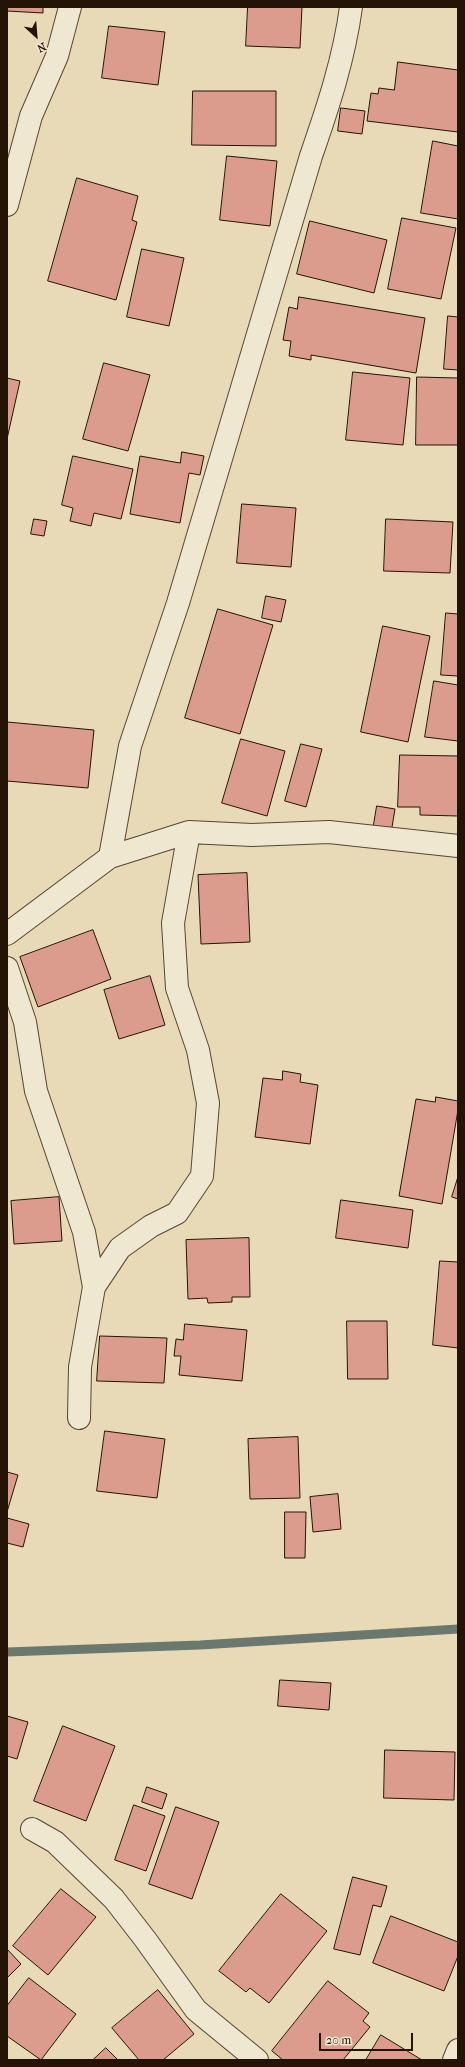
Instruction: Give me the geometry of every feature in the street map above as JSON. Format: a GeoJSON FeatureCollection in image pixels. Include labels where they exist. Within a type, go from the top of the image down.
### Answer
{"type":"FeatureCollection","features":[{"type":"Feature","properties":{"kind":"street"},"geometry":{"type":"LineString","coordinates":[[7,205],[32,116],[57,56],[70,7]]}},
{"type":"Feature","properties":{"kind":"street"},"geometry":{"type":"LineString","coordinates":[[110,857],[130,746],[178,603],[311,156],[333,93],[347,39],[351,7]]}},
{"type":"Feature","properties":{"kind":"street"},"geometry":{"type":"LineString","coordinates":[[94,1287],[120,1248],[151,1226],[177,1213],[202,1176],[208,1104],[198,1050],[177,988],[173,923],[189,832]]}},
{"type":"Feature","properties":{"kind":"street"},"geometry":{"type":"LineString","coordinates":[[7,934],[110,857],[189,832],[252,835],[329,832],[458,846]]}},
{"type":"Feature","properties":{"kind":"street"},"geometry":{"type":"LineString","coordinates":[[7,968],[25,1022],[36,1091],[84,1232],[94,1287],[80,1367],[79,1418]]}},
{"type":"Feature","properties":{"kind":"street"},"geometry":{"type":"LineString","coordinates":[[32,1829],[55,1842],[114,1899],[196,2010],[257,2060]]}},
{"type":"Feature","properties":{"kind":"street"},"geometry":{"type":"LineString","coordinates":[[454,2060],[458,2050]]}},
{"type":"Feature","properties":{"kind":"building"},"geometry":{"type":"Polygon","coordinates":[[[7,7],[43,7],[43,13],[7,11],[7,7]]]}},
{"type":"Feature","properties":{"kind":"building"},"geometry":{"type":"Polygon","coordinates":[[[248,7],[302,7],[300,48],[246,46],[248,7]]]}},
{"type":"Feature","properties":{"kind":"building"},"geometry":{"type":"Polygon","coordinates":[[[109,26],[165,32],[158,85],[102,78],[109,26]]]}},
{"type":"Feature","properties":{"kind":"building"},"geometry":{"type":"Polygon","coordinates":[[[398,62],[458,70],[458,132],[367,121],[371,93],[378,94],[379,88],[394,90],[398,62]]]}},
{"type":"Feature","properties":{"kind":"building"},"geometry":{"type":"Polygon","coordinates":[[[193,91],[276,91],[276,146],[192,145],[193,91]]]}},
{"type":"Feature","properties":{"kind":"building"},"geometry":{"type":"Polygon","coordinates":[[[341,108],[365,111],[362,134],[338,131],[341,108]]]}},
{"type":"Feature","properties":{"kind":"building"},"geometry":{"type":"Polygon","coordinates":[[[433,141],[458,146],[458,219],[421,213],[433,141]]]}},
{"type":"Feature","properties":{"kind":"building"},"geometry":{"type":"Polygon","coordinates":[[[227,156],[277,161],[270,226],[220,220],[227,156]]]}},
{"type":"Feature","properties":{"kind":"building"},"geometry":{"type":"Polygon","coordinates":[[[77,178],[138,196],[132,220],[137,222],[116,300],[48,281],[77,178]]]}},
{"type":"Feature","properties":{"kind":"building"},"geometry":{"type":"Polygon","coordinates":[[[402,218],[456,228],[441,299],[388,289],[402,218]]]}},
{"type":"Feature","properties":{"kind":"building"},"geometry":{"type":"Polygon","coordinates":[[[310,221],[387,240],[374,293],[297,274],[310,221]]]}},
{"type":"Feature","properties":{"kind":"building"},"geometry":{"type":"Polygon","coordinates":[[[142,249],[184,258],[169,326],[127,317],[142,249]]]}},
{"type":"Feature","properties":{"kind":"building"},"geometry":{"type":"Polygon","coordinates":[[[299,297],[425,318],[416,373],[311,355],[311,360],[289,356],[291,341],[283,340],[289,307],[297,309],[299,297]]]}},
{"type":"Feature","properties":{"kind":"building"},"geometry":{"type":"Polygon","coordinates":[[[448,316],[458,317],[458,370],[444,369],[448,316]]]}},
{"type":"Feature","properties":{"kind":"building"},"geometry":{"type":"Polygon","coordinates":[[[104,363],[150,375],[128,451],[83,439],[104,363]]]}},
{"type":"Feature","properties":{"kind":"building"},"geometry":{"type":"Polygon","coordinates":[[[353,372],[410,378],[403,445],[346,440],[353,372]]]}},
{"type":"Feature","properties":{"kind":"building"},"geometry":{"type":"Polygon","coordinates":[[[417,377],[458,378],[458,445],[416,445],[417,377]]]}},
{"type":"Feature","properties":{"kind":"building"},"geometry":{"type":"Polygon","coordinates":[[[7,378],[20,381],[7,439],[7,378]]]}},
{"type":"Feature","properties":{"kind":"building"},"geometry":{"type":"Polygon","coordinates":[[[182,452],[204,456],[200,475],[189,473],[180,523],[130,514],[140,456],[180,463],[182,452]]]}},
{"type":"Feature","properties":{"kind":"building"},"geometry":{"type":"Polygon","coordinates":[[[73,456],[133,469],[121,519],[94,513],[91,526],[70,521],[73,508],[62,505],[73,456]]]}},
{"type":"Feature","properties":{"kind":"building"},"geometry":{"type":"Polygon","coordinates":[[[242,504],[296,508],[291,567],[237,563],[242,504]]]}},
{"type":"Feature","properties":{"kind":"building"},"geometry":{"type":"Polygon","coordinates":[[[34,519],[47,521],[44,536],[31,534],[34,519]]]}},
{"type":"Feature","properties":{"kind":"building"},"geometry":{"type":"Polygon","coordinates":[[[386,519],[453,522],[450,573],[384,571],[386,519]]]}},
{"type":"Feature","properties":{"kind":"building"},"geometry":{"type":"Polygon","coordinates":[[[266,596],[286,600],[281,622],[262,618],[266,596]]]}},
{"type":"Feature","properties":{"kind":"building"},"geometry":{"type":"Polygon","coordinates":[[[218,609],[273,625],[240,734],[185,718],[218,609]]]}},
{"type":"Feature","properties":{"kind":"building"},"geometry":{"type":"Polygon","coordinates":[[[446,613],[458,614],[458,676],[441,675],[446,613]]]}},
{"type":"Feature","properties":{"kind":"building"},"geometry":{"type":"Polygon","coordinates":[[[383,626],[430,636],[408,742],[361,732],[383,626]]]}},
{"type":"Feature","properties":{"kind":"building"},"geometry":{"type":"Polygon","coordinates":[[[434,681],[458,685],[458,741],[425,737],[434,681]]]}},
{"type":"Feature","properties":{"kind":"building"},"geometry":{"type":"Polygon","coordinates":[[[7,722],[94,730],[88,788],[7,781],[7,722]]]}},
{"type":"Feature","properties":{"kind":"building"},"geometry":{"type":"Polygon","coordinates":[[[241,739],[285,751],[267,816],[222,803],[241,739]]]}},
{"type":"Feature","properties":{"kind":"building"},"geometry":{"type":"Polygon","coordinates":[[[301,744],[322,749],[306,807],[285,801],[301,744]]]}},
{"type":"Feature","properties":{"kind":"building"},"geometry":{"type":"Polygon","coordinates":[[[400,755],[458,756],[458,816],[420,815],[420,807],[398,807],[400,755]]]}},
{"type":"Feature","properties":{"kind":"building"},"geometry":{"type":"Polygon","coordinates":[[[377,806],[395,809],[391,833],[373,830],[377,806]]]}},
{"type":"Feature","properties":{"kind":"building"},"geometry":{"type":"Polygon","coordinates":[[[247,873],[250,942],[201,944],[198,875],[247,873]]]}},
{"type":"Feature","properties":{"kind":"building"},"geometry":{"type":"Polygon","coordinates":[[[93,930],[111,979],[38,1007],[20,957],[93,930]]]}},
{"type":"Feature","properties":{"kind":"building"},"geometry":{"type":"Polygon","coordinates":[[[150,976],[165,1025],[119,1039],[104,990],[150,976]]]}},
{"type":"Feature","properties":{"kind":"building"},"geometry":{"type":"Polygon","coordinates":[[[283,1071],[301,1074],[300,1082],[318,1085],[310,1144],[255,1137],[263,1078],[282,1080],[283,1071]]]}},
{"type":"Feature","properties":{"kind":"building"},"geometry":{"type":"Polygon","coordinates":[[[436,1097],[458,1101],[458,1110],[442,1204],[399,1196],[416,1099],[435,1102],[436,1097]]]}},
{"type":"Feature","properties":{"kind":"building"},"geometry":{"type":"Polygon","coordinates":[[[458,1177],[458,1199],[452,1197],[458,1177]]]}},
{"type":"Feature","properties":{"kind":"building"},"geometry":{"type":"Polygon","coordinates":[[[59,1197],[62,1241],[14,1244],[11,1201],[59,1197]]]}},
{"type":"Feature","properties":{"kind":"building"},"geometry":{"type":"Polygon","coordinates":[[[341,1200],[413,1210],[408,1248],[336,1238],[341,1200]]]}},
{"type":"Feature","properties":{"kind":"building"},"geometry":{"type":"Polygon","coordinates":[[[249,1238],[250,1297],[232,1297],[232,1302],[208,1303],[207,1298],[188,1299],[186,1240],[249,1238]]]}},
{"type":"Feature","properties":{"kind":"building"},"geometry":{"type":"Polygon","coordinates":[[[440,1261],[458,1262],[458,1348],[433,1345],[440,1261]]]}},
{"type":"Feature","properties":{"kind":"building"},"geometry":{"type":"Polygon","coordinates":[[[347,1321],[387,1321],[388,1379],[348,1379],[347,1321]]]}},
{"type":"Feature","properties":{"kind":"building"},"geometry":{"type":"Polygon","coordinates":[[[185,1324],[247,1330],[242,1381],[179,1375],[181,1356],[174,1356],[176,1339],[183,1340],[185,1324]]]}},
{"type":"Feature","properties":{"kind":"building"},"geometry":{"type":"Polygon","coordinates":[[[100,1336],[167,1338],[164,1383],[97,1381],[100,1336]]]}},
{"type":"Feature","properties":{"kind":"building"},"geometry":{"type":"Polygon","coordinates":[[[105,1431],[165,1439],[157,1498],[97,1491],[105,1431]]]}},
{"type":"Feature","properties":{"kind":"building"},"geometry":{"type":"Polygon","coordinates":[[[298,1437],[300,1498],[250,1499],[248,1439],[298,1437]]]}},
{"type":"Feature","properties":{"kind":"building"},"geometry":{"type":"Polygon","coordinates":[[[7,1472],[18,1475],[7,1512],[7,1472]]]}},
{"type":"Feature","properties":{"kind":"building"},"geometry":{"type":"Polygon","coordinates":[[[338,1494],[341,1529],[313,1532],[310,1497],[338,1494]]]}},
{"type":"Feature","properties":{"kind":"building"},"geometry":{"type":"Polygon","coordinates":[[[285,1512],[306,1512],[305,1558],[285,1558],[285,1512]]]}},
{"type":"Feature","properties":{"kind":"building"},"geometry":{"type":"Polygon","coordinates":[[[7,1518],[29,1524],[23,1547],[7,1543],[7,1518]]]}},
{"type":"Feature","properties":{"kind":"building"},"geometry":{"type":"Polygon","coordinates":[[[280,1680],[331,1683],[329,1710],[278,1706],[280,1680]]]}},
{"type":"Feature","properties":{"kind":"building"},"geometry":{"type":"Polygon","coordinates":[[[7,1716],[28,1722],[17,1759],[7,1756],[7,1716]]]}},
{"type":"Feature","properties":{"kind":"building"},"geometry":{"type":"Polygon","coordinates":[[[63,1726],[115,1746],[86,1821],[34,1801],[63,1726]]]}},
{"type":"Feature","properties":{"kind":"building"},"geometry":{"type":"Polygon","coordinates":[[[385,1750],[455,1752],[454,1800],[384,1798],[385,1750]]]}},
{"type":"Feature","properties":{"kind":"building"},"geometry":{"type":"Polygon","coordinates":[[[147,1787],[167,1794],[162,1809],[142,1802],[147,1787]]]}},
{"type":"Feature","properties":{"kind":"building"},"geometry":{"type":"Polygon","coordinates":[[[134,1805],[165,1816],[146,1871],[115,1860],[134,1805]]]}},
{"type":"Feature","properties":{"kind":"building"},"geometry":{"type":"Polygon","coordinates":[[[176,1807],[219,1822],[192,1899],[149,1884],[176,1807]]]}},
{"type":"Feature","properties":{"kind":"building"},"geometry":{"type":"Polygon","coordinates":[[[353,1877],[387,1886],[381,1907],[373,1905],[360,1955],[334,1949],[353,1877]]]}},
{"type":"Feature","properties":{"kind":"building"},"geometry":{"type":"Polygon","coordinates":[[[61,1889],[96,1917],[48,1975],[13,1946],[61,1889]]]}},
{"type":"Feature","properties":{"kind":"building"},"geometry":{"type":"Polygon","coordinates":[[[281,1894],[327,1931],[269,2003],[250,1988],[246,1992],[219,1971],[281,1894]]]}},
{"type":"Feature","properties":{"kind":"building"},"geometry":{"type":"Polygon","coordinates":[[[391,1916],[458,1942],[458,1956],[444,1991],[373,1963],[391,1916]]]}},
{"type":"Feature","properties":{"kind":"building"},"geometry":{"type":"Polygon","coordinates":[[[7,1949],[21,1964],[7,1978],[7,1949]]]}},
{"type":"Feature","properties":{"kind":"building"},"geometry":{"type":"Polygon","coordinates":[[[29,1978],[76,2014],[41,2060],[7,2036],[7,2006],[29,1978]]]}},
{"type":"Feature","properties":{"kind":"building"},"geometry":{"type":"Polygon","coordinates":[[[328,1981],[369,2013],[363,2021],[370,2027],[343,2060],[283,2060],[272,2051],[328,1981]]]}},
{"type":"Feature","properties":{"kind":"building"},"geometry":{"type":"Polygon","coordinates":[[[158,1990],[194,2034],[163,2060],[139,2060],[112,2028],[158,1990]]]}},
{"type":"Feature","properties":{"kind":"building"},"geometry":{"type":"Polygon","coordinates":[[[381,2035],[422,2060],[366,2060],[381,2035]]]}},
{"type":"Feature","properties":{"kind":"building"},"geometry":{"type":"Polygon","coordinates":[[[106,2048],[118,2060],[93,2060],[106,2048]]]}},
{"type":"Feature","properties":{"kind":"waterway"},"geometry":{"type":"LineString","coordinates":[[7,1652],[200,1645],[458,1629]]}}]}
